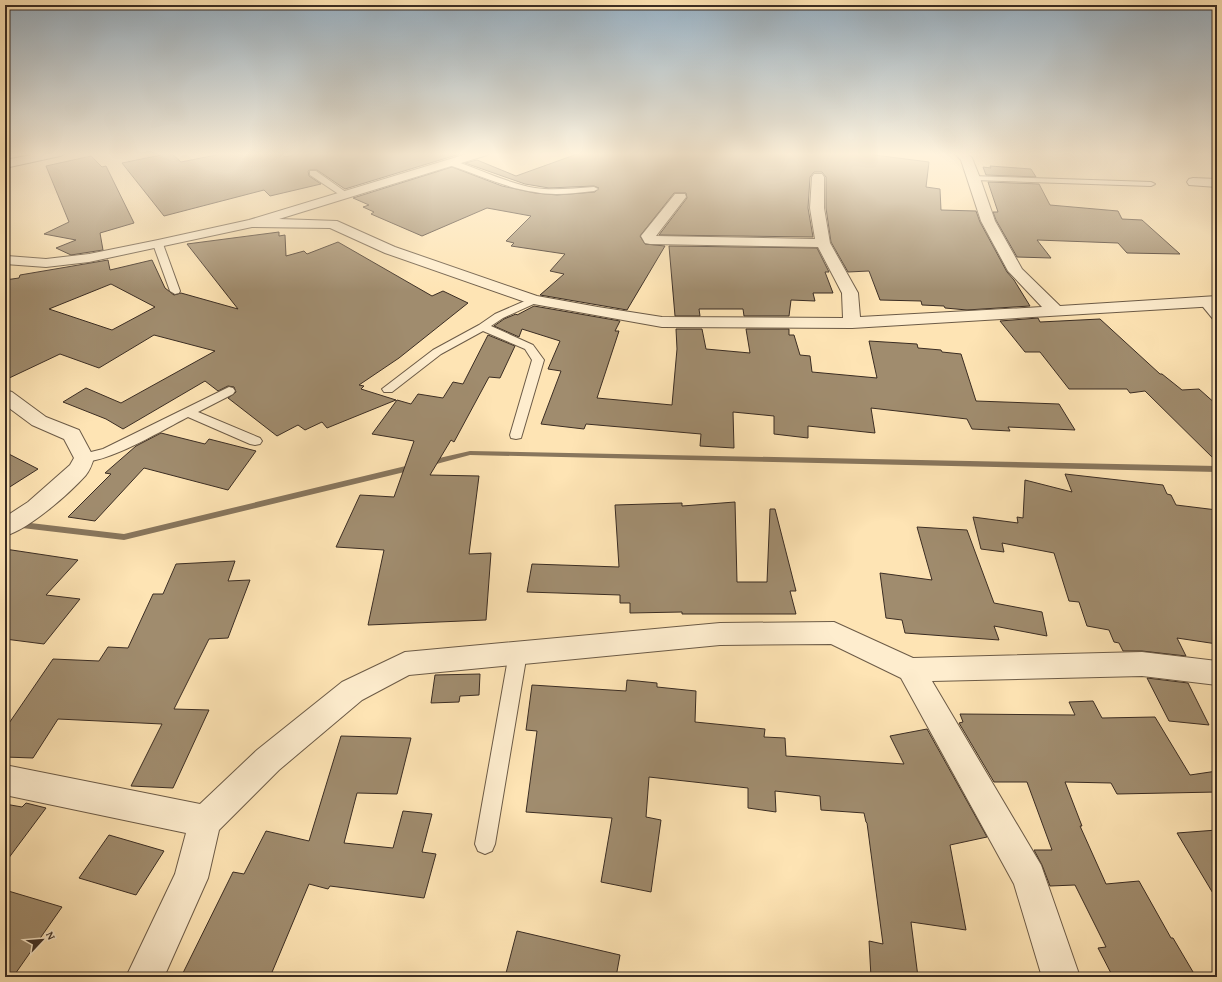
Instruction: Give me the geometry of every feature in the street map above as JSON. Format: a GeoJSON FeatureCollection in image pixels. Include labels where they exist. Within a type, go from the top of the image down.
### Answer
{"type":"FeatureCollection","features":[{"type":"Feature","properties":{"kind":"street"},"geometry":{"type":"LineString","coordinates":[[6,259],[46,263],[89,258],[252,223],[335,199]]}},
{"type":"Feature","properties":{"kind":"street"},"geometry":{"type":"LineString","coordinates":[[679,199],[648,236],[650,240],[823,244]]}},
{"type":"Feature","properties":{"kind":"street"},"geometry":{"type":"LineString","coordinates":[[817,199],[817,208],[823,244],[850,293],[852,323]]}},
{"type":"Feature","properties":{"kind":"street"},"geometry":{"type":"LineString","coordinates":[[981,199],[988,221],[1016,271],[1056,311]]}},
{"type":"Feature","properties":{"kind":"street"},"geometry":{"type":"LineString","coordinates":[[319,204],[332,224]]}},
{"type":"Feature","properties":{"kind":"street"},"geometry":{"type":"LineString","coordinates":[[252,223],[332,224],[390,250],[534,300],[662,322],[852,323],[1210,302]]}},
{"type":"Feature","properties":{"kind":"street"},"geometry":{"type":"LineString","coordinates":[[5,396],[39,421],[72,435],[84,458],[79,469],[36,508],[5,528]]}},
{"type":"Feature","properties":{"kind":"street"},"geometry":{"type":"LineString","coordinates":[[145,977],[191,878],[205,821],[268,760],[352,691],[405,664],[720,634],[834,632],[912,670],[1142,664],[1217,673]]}},
{"type":"Feature","properties":{"kind":"street"},"geometry":{"type":"LineString","coordinates":[[912,670],[1029,877],[1061,977]]}},
{"type":"Feature","properties":{"kind":"street"},"geometry":{"type":"LineString","coordinates":[[5,780],[205,821]]}},
{"type":"Feature","properties":{"kind":"lane"},"geometry":{"type":"LineString","coordinates":[[158,244],[175,291]]}},
{"type":"Feature","properties":{"kind":"lane"},"geometry":{"type":"LineString","coordinates":[[388,389],[437,352],[483,327],[499,316],[534,300]]}},
{"type":"Feature","properties":{"kind":"lane"},"geometry":{"type":"LineString","coordinates":[[1210,302],[1217,317]]}},
{"type":"Feature","properties":{"kind":"lane"},"geometry":{"type":"LineString","coordinates":[[483,327],[529,347],[538,360],[516,435]]}},
{"type":"Feature","properties":{"kind":"lane"},"geometry":{"type":"LineString","coordinates":[[84,458],[107,453],[229,391]]}},
{"type":"Feature","properties":{"kind":"lane"},"geometry":{"type":"LineString","coordinates":[[188,412],[256,441]]}},
{"type":"Feature","properties":{"kind":"lane"},"geometry":{"type":"LineString","coordinates":[[485,844],[518,653]]}},
{"type":"Feature","properties":{"kind":"building"},"geometry":{"type":"Polygon","coordinates":[[[59,199],[122,199],[134,223],[100,233],[103,250],[71,255],[56,248],[76,240],[44,234],[69,222],[59,199]]]}},
{"type":"Feature","properties":{"kind":"building"},"geometry":{"type":"Polygon","coordinates":[[[150,199],[230,199],[164,216],[150,199]]]}},
{"type":"Feature","properties":{"kind":"building"},"geometry":{"type":"Polygon","coordinates":[[[355,199],[669,199],[640,236],[645,244],[665,246],[627,310],[540,295],[564,274],[550,271],[565,254],[511,246],[514,243],[506,241],[531,216],[487,208],[422,236],[371,214],[374,212],[363,207],[369,205],[355,199]]]}},
{"type":"Feature","properties":{"kind":"building"},"geometry":{"type":"Polygon","coordinates":[[[686,199],[809,199],[808,208],[813,237],[659,235],[686,199]]]}},
{"type":"Feature","properties":{"kind":"building"},"geometry":{"type":"Polygon","coordinates":[[[826,199],[940,199],[941,210],[976,211],[980,222],[1007,272],[1014,280],[1030,306],[967,310],[945,308],[944,306],[922,305],[921,301],[880,300],[869,271],[848,272],[831,242],[826,199]]]}},
{"type":"Feature","properties":{"kind":"building"},"geometry":{"type":"Polygon","coordinates":[[[994,199],[1047,199],[1050,205],[1118,211],[1122,219],[1142,220],[1180,254],[1127,253],[1118,243],[1037,240],[1051,258],[1017,257],[993,212],[998,212],[994,199]]]}},
{"type":"Feature","properties":{"kind":"building"},"geometry":{"type":"Polygon","coordinates":[[[279,232],[279,236],[285,235],[286,256],[304,251],[307,254],[338,242],[432,296],[443,291],[468,303],[399,358],[359,385],[364,386],[361,389],[396,400],[327,428],[322,422],[305,430],[298,425],[277,436],[228,398],[236,392],[234,387],[228,386],[218,391],[205,381],[123,429],[106,419],[63,402],[86,388],[121,403],[215,351],[154,335],[99,368],[60,354],[5,380],[5,280],[19,278],[20,275],[108,260],[110,270],[152,260],[165,288],[174,295],[181,293],[238,309],[187,244],[279,232]],[[111,284],[49,309],[112,330],[155,307],[111,284]]]}},
{"type":"Feature","properties":{"kind":"building"},"geometry":{"type":"Polygon","coordinates":[[[669,246],[817,248],[829,272],[825,272],[833,293],[813,293],[815,301],[791,300],[789,316],[744,316],[743,309],[699,309],[700,316],[675,316],[669,246]]]}},
{"type":"Feature","properties":{"kind":"building"},"geometry":{"type":"Polygon","coordinates":[[[534,306],[620,321],[615,331],[619,331],[597,398],[672,405],[677,349],[676,329],[702,329],[706,349],[750,353],[746,329],[789,329],[789,335],[794,335],[800,355],[810,356],[812,372],[877,378],[869,341],[917,344],[918,348],[961,354],[976,401],[1059,404],[1075,430],[1008,427],[1010,431],[972,429],[967,419],[871,408],[875,433],[808,426],[808,438],[774,434],[774,416],[733,412],[734,448],[700,446],[701,434],[586,424],[584,429],[541,424],[561,371],[548,369],[560,341],[522,329],[519,337],[494,326],[504,319],[516,314],[517,315],[534,306]]]}},
{"type":"Feature","properties":{"kind":"building"},"geometry":{"type":"Polygon","coordinates":[[[1038,318],[1040,322],[1100,319],[1160,374],[1182,390],[1199,389],[1217,405],[1217,462],[1145,391],[1130,393],[1127,389],[1069,389],[1040,352],[1025,352],[1000,321],[1038,318]]]}},
{"type":"Feature","properties":{"kind":"building"},"geometry":{"type":"Polygon","coordinates":[[[488,335],[515,346],[500,378],[489,377],[454,442],[451,440],[430,475],[479,476],[469,554],[491,553],[486,620],[368,625],[384,550],[336,547],[360,495],[394,497],[414,441],[372,434],[397,400],[411,404],[418,394],[443,398],[453,382],[463,384],[488,335]]]}},
{"type":"Feature","properties":{"kind":"building"},"geometry":{"type":"Polygon","coordinates":[[[161,433],[205,444],[209,439],[256,451],[228,490],[144,468],[95,521],[68,517],[111,474],[105,473],[136,446],[161,433]]]}},
{"type":"Feature","properties":{"kind":"building"},"geometry":{"type":"Polygon","coordinates":[[[5,452],[38,469],[5,490],[5,452]]]}},
{"type":"Feature","properties":{"kind":"building"},"geometry":{"type":"Polygon","coordinates":[[[1065,474],[1163,485],[1167,494],[1171,495],[1176,505],[1217,510],[1217,644],[1177,638],[1186,656],[1142,651],[1123,651],[1119,643],[1114,642],[1109,630],[1087,626],[1079,602],[1069,601],[1054,553],[1002,543],[1004,552],[981,549],[973,517],[1018,523],[1017,517],[1023,518],[1025,480],[1072,492],[1065,474]]]}},
{"type":"Feature","properties":{"kind":"building"},"geometry":{"type":"Polygon","coordinates":[[[735,502],[737,582],[767,582],[770,509],[775,509],[796,591],[790,591],[796,614],[682,614],[682,612],[630,613],[630,603],[620,603],[620,595],[527,592],[532,564],[619,567],[615,505],[682,503],[682,506],[735,502]]]}},
{"type":"Feature","properties":{"kind":"building"},"geometry":{"type":"Polygon","coordinates":[[[917,527],[967,530],[994,603],[1042,612],[1047,636],[994,626],[999,640],[905,633],[902,620],[886,618],[880,573],[932,580],[917,527]]]}},
{"type":"Feature","properties":{"kind":"building"},"geometry":{"type":"Polygon","coordinates":[[[5,549],[78,560],[46,595],[80,599],[44,644],[5,639],[5,549]]]}},
{"type":"Feature","properties":{"kind":"building"},"geometry":{"type":"Polygon","coordinates":[[[235,561],[228,581],[250,580],[228,638],[209,639],[174,709],[209,710],[173,788],[131,786],[162,724],[58,719],[33,758],[5,757],[5,729],[53,659],[99,661],[108,647],[128,648],[153,594],[163,594],[176,564],[235,561]]]}},
{"type":"Feature","properties":{"kind":"building"},"geometry":{"type":"Polygon","coordinates":[[[480,674],[479,695],[460,696],[459,702],[431,703],[435,675],[480,674]]]}},
{"type":"Feature","properties":{"kind":"building"},"geometry":{"type":"Polygon","coordinates":[[[1147,678],[1188,683],[1209,725],[1169,721],[1147,678]]]}},
{"type":"Feature","properties":{"kind":"building"},"geometry":{"type":"Polygon","coordinates":[[[627,680],[657,683],[657,687],[696,691],[695,722],[765,729],[764,737],[785,738],[786,756],[904,764],[890,736],[927,729],[987,837],[950,845],[966,930],[911,922],[918,977],[871,977],[869,941],[883,944],[867,823],[864,813],[821,810],[820,796],[775,791],[776,812],[748,808],[748,788],[649,777],[646,817],[661,820],[651,892],[601,882],[612,818],[526,812],[537,731],[526,730],[532,685],[626,691],[627,680]]]}},
{"type":"Feature","properties":{"kind":"building"},"geometry":{"type":"Polygon","coordinates":[[[1093,701],[1102,718],[1155,717],[1190,775],[1217,771],[1217,792],[1117,794],[1111,783],[1065,782],[1082,826],[1080,826],[1106,884],[1139,881],[1171,938],[1173,938],[1196,977],[1113,977],[1098,948],[1106,947],[1075,885],[1050,886],[1042,865],[1034,850],[1052,850],[1027,782],[994,782],[959,723],[963,722],[960,714],[1075,715],[1069,702],[1093,701]]]}},
{"type":"Feature","properties":{"kind":"building"},"geometry":{"type":"Polygon","coordinates":[[[341,736],[411,738],[397,794],[357,793],[344,843],[393,848],[403,811],[432,814],[422,852],[436,854],[424,898],[330,886],[328,889],[309,884],[270,977],[181,977],[233,872],[244,874],[266,831],[309,841],[341,736]]]}},
{"type":"Feature","properties":{"kind":"building"},"geometry":{"type":"Polygon","coordinates":[[[26,803],[46,808],[5,863],[5,804],[22,807],[26,803]]]}},
{"type":"Feature","properties":{"kind":"building"},"geometry":{"type":"Polygon","coordinates":[[[1217,830],[1217,900],[1177,833],[1217,830]]]}},
{"type":"Feature","properties":{"kind":"building"},"geometry":{"type":"Polygon","coordinates":[[[109,835],[164,851],[136,895],[79,878],[109,835]]]}},
{"type":"Feature","properties":{"kind":"building"},"geometry":{"type":"Polygon","coordinates":[[[5,890],[62,907],[13,977],[5,977],[5,890]]]}},
{"type":"Feature","properties":{"kind":"building"},"geometry":{"type":"Polygon","coordinates":[[[517,931],[620,955],[616,977],[505,977],[517,931]]]}},
{"type":"Feature","properties":{"kind":"waterway"},"geometry":{"type":"LineString","coordinates":[[429,463],[470,453],[1217,469]]}},
{"type":"Feature","properties":{"kind":"waterway"},"geometry":{"type":"LineString","coordinates":[[5,523],[124,537],[414,467]]}}]}
